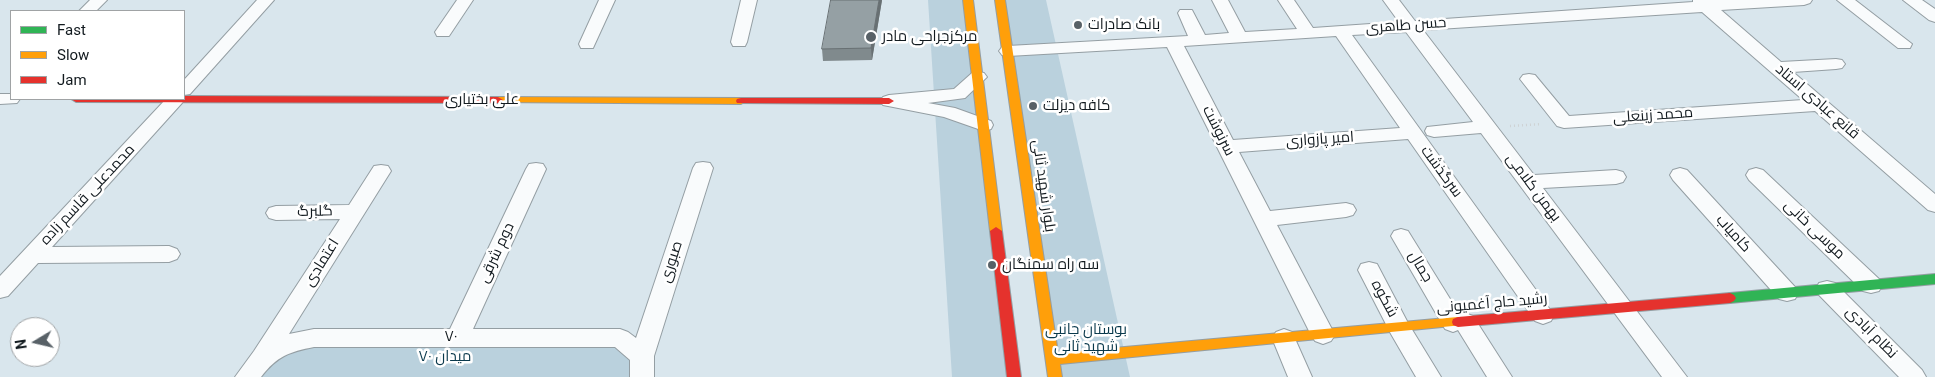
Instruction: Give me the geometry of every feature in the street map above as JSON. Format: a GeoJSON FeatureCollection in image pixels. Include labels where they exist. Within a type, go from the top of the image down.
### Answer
{"type":"FeatureCollection","features":[{"type":"Feature","properties":{"kind":"street"},"geometry":{"type":"LineString","coordinates":[[88,10],[99,0]]}},
{"type":"Feature","properties":{"kind":"street"},"geometry":{"type":"LineString","coordinates":[[185,89],[266,0]]}},
{"type":"Feature","properties":{"kind":"street"},"geometry":{"type":"LineString","coordinates":[[443,32],[465,0]]}},
{"type":"Feature","properties":{"kind":"street"},"geometry":{"type":"LineString","coordinates":[[587,44],[607,0]]}},
{"type":"Feature","properties":{"kind":"street"},"geometry":{"type":"LineString","coordinates":[[739,42],[749,0]]}},
{"type":"Feature","properties":{"kind":"street"},"geometry":{"type":"LineString","coordinates":[[968,0],[979,52],[978,77],[1014,377]]}},
{"type":"Feature","properties":{"kind":"street","name":"بلوار شهید ثانی"},"geometry":{"type":"LineString","coordinates":[[1000,0],[1004,51],[1055,377]]}},
{"type":"Feature","properties":{"kind":"street"},"geometry":{"type":"LineString","coordinates":[[1220,0],[1240,38]]}},
{"type":"Feature","properties":{"kind":"street"},"geometry":{"type":"LineString","coordinates":[[1286,0],[1308,32]]}},
{"type":"Feature","properties":{"kind":"street","name":"بهمن کلامی"},"geometry":{"type":"LineString","coordinates":[[1391,0],[1674,377]]}},
{"type":"Feature","properties":{"kind":"street"},"geometry":{"type":"LineString","coordinates":[[1540,0],[1555,16]]}},
{"type":"Feature","properties":{"kind":"street"},"geometry":{"type":"LineString","coordinates":[[1594,0],[1607,13]]}},
{"type":"Feature","properties":{"kind":"street","name":"حسن طاهری"},"geometry":{"type":"LineString","coordinates":[[1004,51],[1240,38],[1607,13],[1702,3],[1804,0]]}},
{"type":"Feature","properties":{"kind":"street"},"geometry":{"type":"LineString","coordinates":[[1845,0],[1904,44]]}},
{"type":"Feature","properties":{"kind":"street"},"geometry":{"type":"LineString","coordinates":[[1911,0],[1935,17]]}},
{"type":"Feature","properties":{"kind":"street","name":"قانع عبادی استاد"},"geometry":{"type":"LineString","coordinates":[[1702,3],[1935,205]]}},
{"type":"Feature","properties":{"kind":"street"},"geometry":{"type":"LineString","coordinates":[[1186,13],[1199,40]]}},
{"type":"Feature","properties":{"kind":"street","name":"سرگذشت"},"geometry":{"type":"LineString","coordinates":[[1340,30],[1543,315]]}},
{"type":"Feature","properties":{"kind":"street","name":"سرنوشت"},"geometry":{"type":"LineString","coordinates":[[1173,42],[1323,335]]}},
{"type":"Feature","properties":{"kind":"street"},"geometry":{"type":"LineString","coordinates":[[1776,68],[1836,64]]}},
{"type":"Feature","properties":{"kind":"street"},"geometry":{"type":"LineString","coordinates":[[889,101],[959,94],[978,77]]}},
{"type":"Feature","properties":{"kind":"street"},"geometry":{"type":"LineString","coordinates":[[1529,79],[1564,122]]}},
{"type":"Feature","properties":{"kind":"street","name":"علی بختیاری"},"geometry":{"type":"LineString","coordinates":[[185,99],[889,101]]}},
{"type":"Feature","properties":{"kind":"street","name":"محمدعلی قاسم زاده"},"geometry":{"type":"LineString","coordinates":[[0,290],[175,100]]}},
{"type":"Feature","properties":{"kind":"street"},"geometry":{"type":"LineString","coordinates":[[889,101],[948,112],[984,125]]}},
{"type":"Feature","properties":{"kind":"street","name":"محمد زینعلی"},"geometry":{"type":"LineString","coordinates":[[1564,122],[1819,105]]}},
{"type":"Feature","properties":{"kind":"street"},"geometry":{"type":"LineString","coordinates":[[1434,131],[1487,128]]}},
{"type":"Feature","properties":{"kind":"street","name":"امیر پازواری"},"geometry":{"type":"LineString","coordinates":[[1227,148],[1413,133]]}},
{"type":"Feature","properties":{"kind":"street","name":"صبوری"},"geometry":{"type":"LineString","coordinates":[[642,366],[702,168]]}},
{"type":"Feature","properties":{"kind":"street","name":"دوم شرقی"},"geometry":{"type":"LineString","coordinates":[[458,337],[536,169]]}},
{"type":"Feature","properties":{"kind":"street","name":"اعتمادی"},"geometry":{"type":"LineString","coordinates":[[264,356],[381,171]]}},
{"type":"Feature","properties":{"kind":"street","name":"موسی خانی"},"geometry":{"type":"LineString","coordinates":[[1756,175],[1871,285]]}},
{"type":"Feature","properties":{"kind":"street","name":"کامیاب"},"geometry":{"type":"LineString","coordinates":[[1680,176],[1786,293]]}},
{"type":"Feature","properties":{"kind":"street"},"geometry":{"type":"LineString","coordinates":[[1528,182],[1616,177]]}},
{"type":"Feature","properties":{"kind":"street"},"geometry":{"type":"LineString","coordinates":[[1264,219],[1346,210]]}},
{"type":"Feature","properties":{"kind":"street","name":"گلبرگ"},"geometry":{"type":"LineString","coordinates":[[276,213],[355,212]]}},
{"type":"Feature","properties":{"kind":"street","name":"جمال"},"geometry":{"type":"LineString","coordinates":[[1401,236],[1459,322],[1500,377]]}},
{"type":"Feature","properties":{"kind":"street"},"geometry":{"type":"LineString","coordinates":[[32,255],[168,254]]}},
{"type":"Feature","properties":{"kind":"street","name":"شکوه"},"geometry":{"type":"LineString","coordinates":[[1369,270],[1399,328],[1429,377]]}},
{"type":"Feature","properties":{"kind":"street","name":"رشید حاج آغمیونی"},"geometry":{"type":"LineString","coordinates":[[1052,359],[1935,279]]}},
{"type":"Feature","properties":{"kind":"street","name":"نظام آبادی"},"geometry":{"type":"LineString","coordinates":[[1827,289],[1914,377]]}},
{"type":"Feature","properties":{"kind":"street","name":"۷۰"},"geometry":{"type":"LineString","coordinates":[[247,377],[264,356],[285,344],[314,338],[620,338],[642,366]]}},
{"type":"Feature","properties":{"kind":"street"},"geometry":{"type":"LineString","coordinates":[[1284,338],[1300,377]]}},
{"type":"Feature","properties":{"kind":"path"},"geometry":{"type":"LineString","coordinates":[[1487,128],[1564,122]]}},
{"type":"Feature","properties":{"kind":"green space","name":"بوستان جانبی شهید ثانی"},"geometry":{"type":"Polygon","coordinates":[[[928,0],[968,0],[1015,377],[952,377],[928,0]]]}},
{"type":"Feature","properties":{"kind":"green space","name":"بوستان جانبی شهید ثانی"},"geometry":{"type":"Polygon","coordinates":[[[1000,0],[1046,0],[1130,377],[1055,377],[1000,0]]]}},
{"type":"Feature","properties":{"kind":"green space","name":"میدان ۷۰"},"geometry":{"type":"Polygon","coordinates":[[[620,338],[642,377],[247,377],[285,344],[620,338]]]}},
{"type":"Feature","properties":{"kind":"building"},"geometry":{"type":"Polygon","coordinates":[[[831,0],[879,0],[871,48],[822,49],[831,0]]]}},
{"type":"Feature","properties":{"kind":"traffic: fast"},"geometry":{"type":"LineString","coordinates":[[1730,298],[1935,279]]}},
{"type":"Feature","properties":{"kind":"traffic: slow"},"geometry":{"type":"LineString","coordinates":[[968,0],[996,231]]}},
{"type":"Feature","properties":{"kind":"traffic: slow"},"geometry":{"type":"LineString","coordinates":[[1000,0],[1055,377]]}},
{"type":"Feature","properties":{"kind":"traffic: slow"},"geometry":{"type":"LineString","coordinates":[[498,100],[741,101]]}},
{"type":"Feature","properties":{"kind":"traffic: slow"},"geometry":{"type":"LineString","coordinates":[[1052,359],[1458,322]]}},
{"type":"Feature","properties":{"kind":"traffic: jam"},"geometry":{"type":"LineString","coordinates":[[185,99],[498,100]]}},
{"type":"Feature","properties":{"kind":"traffic: jam"},"geometry":{"type":"LineString","coordinates":[[741,101],[889,101]]}},
{"type":"Feature","properties":{"kind":"traffic: jam"},"geometry":{"type":"LineString","coordinates":[[996,231],[1014,377]]}},
{"type":"Feature","properties":{"kind":"traffic: jam"},"geometry":{"type":"LineString","coordinates":[[1458,322],[1730,298]]}},
{"type":"Feature","properties":{"kind":"place","name":"بانک صادرات"},"geometry":{"type":"Point","coordinates":[1078,25]}},
{"type":"Feature","properties":{"kind":"place","name":"مرکزجراحی مادر"},"geometry":{"type":"Point","coordinates":[871,37]}},
{"type":"Feature","properties":{"kind":"place","name":"کافه دیزلت"},"geometry":{"type":"Point","coordinates":[1033,106]}},
{"type":"Feature","properties":{"kind":"place","name":"سه راه سمنگان"},"geometry":{"type":"Point","coordinates":[992,265]}}]}
